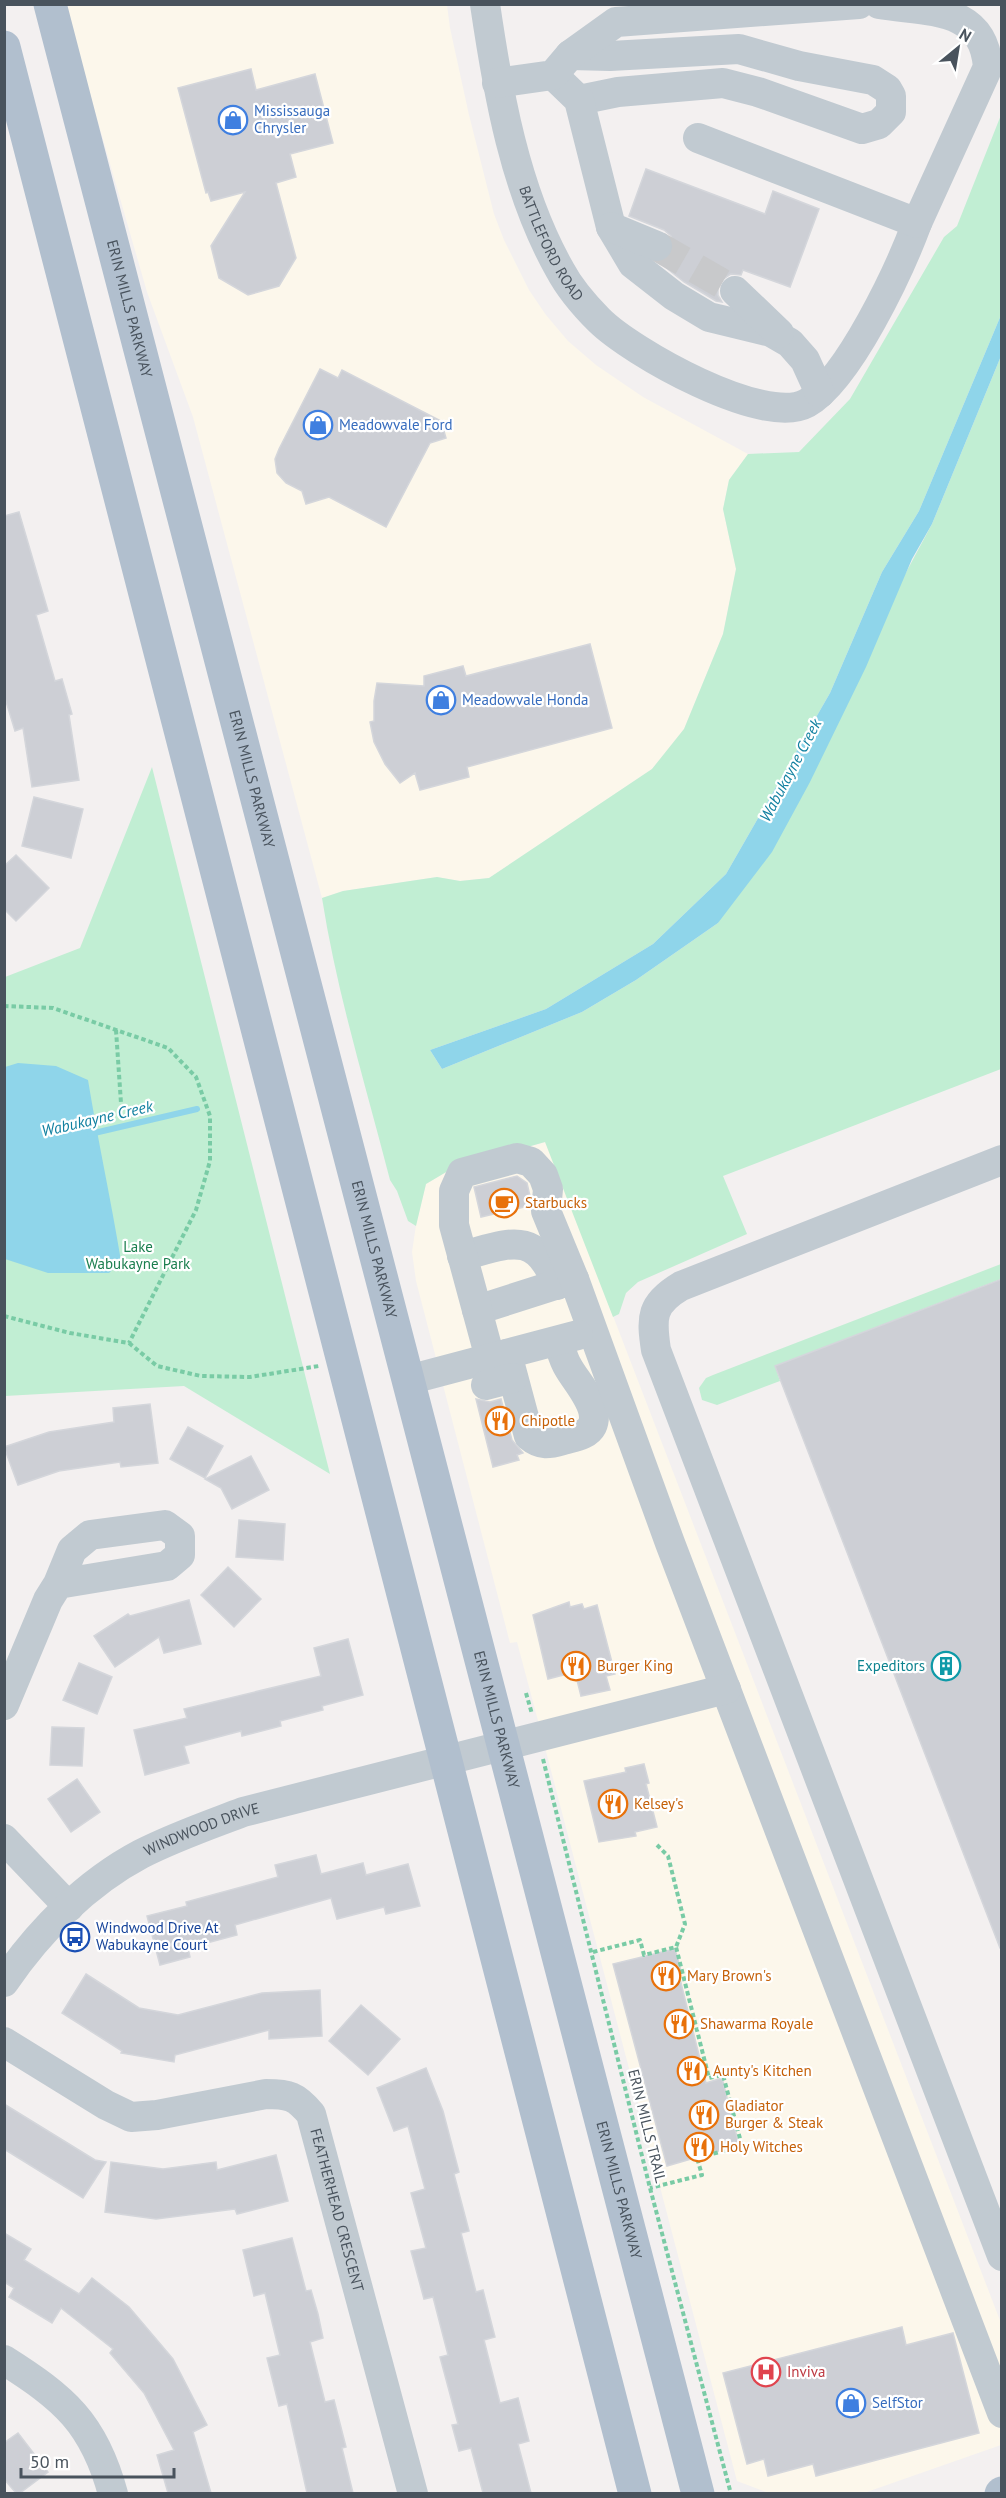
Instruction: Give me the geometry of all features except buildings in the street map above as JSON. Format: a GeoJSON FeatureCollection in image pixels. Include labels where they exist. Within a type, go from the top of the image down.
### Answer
{"type":"FeatureCollection","features":[{"type":"Feature","properties":{"kind":"main road","name":"ERIN MILLS PARKWAY"},"geometry":{"type":"LineString","coordinates":[[50,4],[698,2493]]}},
{"type":"Feature","properties":{"kind":"main road"},"geometry":{"type":"LineString","coordinates":[[4,47],[635,2493]]}},
{"type":"Feature","properties":{"kind":"street","name":"BATTLEFORD ROAD"},"geometry":{"type":"LineString","coordinates":[[485,4],[497,83],[533,214],[560,271],[599,320],[660,363],[738,399],[775,409],[789,408],[806,404],[820,393]]}},
{"type":"Feature","properties":{"kind":"street"},"geometry":{"type":"LineString","coordinates":[[561,65],[616,22],[859,4]]}},
{"type":"Feature","properties":{"kind":"street"},"geometry":{"type":"LineString","coordinates":[[735,291],[805,360],[820,393],[849,358],[878,310],[988,67],[981,39],[972,27],[961,19],[947,14],[879,4]]}},
{"type":"Feature","properties":{"kind":"street"},"geometry":{"type":"LineString","coordinates":[[497,83],[561,65],[610,56],[739,49],[798,66],[873,80],[887,89],[892,104],[891,112],[886,119],[879,124],[862,129],[758,92],[723,84],[618,92],[579,100]]}},
{"type":"Feature","properties":{"kind":"street"},"geometry":{"type":"LineString","coordinates":[[561,65],[579,100],[611,226],[633,264],[674,296],[709,317],[771,332],[790,343]]}},
{"type":"Feature","properties":{"kind":"street"},"geometry":{"type":"LineString","coordinates":[[698,138],[917,223]]}},
{"type":"Feature","properties":{"kind":"street"},"geometry":{"type":"LineString","coordinates":[[611,226],[657,246]]}},
{"type":"Feature","properties":{"kind":"street"},"geometry":{"type":"LineString","coordinates":[[558,1341],[567,1366],[591,1404],[594,1415],[592,1426],[585,1433],[545,1445],[529,1436],[499,1369],[477,1310],[454,1225],[454,1191],[462,1173],[517,1158],[531,1162],[543,1175],[548,1189],[562,1207],[596,1298],[597,1307],[592,1328]]}},
{"type":"Feature","properties":{"kind":"street"},"geometry":{"type":"LineString","coordinates":[[1002,1160],[681,1286],[666,1295],[657,1306],[652,1324],[660,1361],[1002,2256]]}},
{"type":"Feature","properties":{"kind":"street"},"geometry":{"type":"LineString","coordinates":[[548,1189],[546,1211],[566,1282],[592,1328],[670,1543],[1002,2413]]}},
{"type":"Feature","properties":{"kind":"street"},"geometry":{"type":"LineString","coordinates":[[462,1256],[515,1242],[536,1251],[566,1282]]}},
{"type":"Feature","properties":{"kind":"street"},"geometry":{"type":"LineString","coordinates":[[477,1310],[566,1282]]}},
{"type":"Feature","properties":{"kind":"street"},"geometry":{"type":"LineString","coordinates":[[408,1380],[499,1369],[558,1341],[592,1328]]}},
{"type":"Feature","properties":{"kind":"street"},"geometry":{"type":"LineString","coordinates":[[4,1705],[48,1600],[58,1584]]}},
{"type":"Feature","properties":{"kind":"street","name":"WINDWOOD DRIVE"},"geometry":{"type":"LineString","coordinates":[[4,1982],[35,1942],[69,1906],[139,1855],[176,1837],[243,1812],[726,1689]]}},
{"type":"Feature","properties":{"kind":"street"},"geometry":{"type":"LineString","coordinates":[[4,1839],[69,1906]]}},
{"type":"Feature","properties":{"kind":"street","name":"FEATHERHEAD CRESCENT"},"geometry":{"type":"LineString","coordinates":[[4,2042],[106,2105],[131,2117],[158,2115],[266,2094],[284,2094],[298,2100],[311,2114],[413,2493]]}},
{"type":"Feature","properties":{"kind":"street"},"geometry":{"type":"LineString","coordinates":[[4,2360],[60,2398],[84,2425],[101,2455],[113,2493]]}},
{"type":"Feature","properties":{"kind":"path"},"geometry":{"type":"LineString","coordinates":[[4,1006],[53,1008],[168,1048],[196,1077],[210,1116],[210,1161],[196,1210],[129,1343]]}},
{"type":"Feature","properties":{"kind":"path"},"geometry":{"type":"LineString","coordinates":[[116,1030],[121,1103]]}},
{"type":"Feature","properties":{"kind":"path"},"geometry":{"type":"LineString","coordinates":[[4,1316],[70,1333],[129,1343],[157,1366],[201,1376],[250,1377],[343,1361]]}},
{"type":"Feature","properties":{"kind":"path"},"geometry":{"type":"LineString","coordinates":[[526,1693],[534,1718]]}},
{"type":"Feature","properties":{"kind":"path","name":"ERIN MILLS TRAIL"},"geometry":{"type":"LineString","coordinates":[[544,1762],[650,2188],[731,2493]]}},
{"type":"Feature","properties":{"kind":"path"},"geometry":{"type":"LineString","coordinates":[[650,2188],[702,2175],[697,2158],[742,2146],[723,2075],[709,2078],[705,2069],[680,1974],[676,1947],[685,1924],[668,1856],[657,1845]]}},
{"type":"Feature","properties":{"kind":"path"},"geometry":{"type":"LineString","coordinates":[[593,1952],[640,1940],[644,1955],[676,1947]]}},
{"type":"Feature","properties":{"kind":"shaded area"},"geometry":{"type":"Polygon","coordinates":[[[67,5],[447,5],[469,115],[494,214],[529,290],[568,341],[596,365],[643,397],[748,454],[729,480],[723,509],[736,569],[723,634],[684,729],[652,769],[489,878],[460,881],[437,877],[343,891],[322,898],[193,417],[147,292],[77,49],[67,5]]]}},
{"type":"Feature","properties":{"kind":"shaded area"},"geometry":{"type":"Polygon","coordinates":[[[546,1142],[1001,2323],[1001,2445],[864,2493],[769,2493],[737,2481],[517,1642],[510,1643],[416,1281],[412,1252],[426,1184],[453,1168],[546,1142]]]}},
{"type":"Feature","properties":{"kind":"green space"},"geometry":{"type":"Polygon","coordinates":[[[1001,115],[1001,315],[919,511],[882,572],[830,693],[726,874],[653,944],[546,1009],[430,1050],[442,1069],[582,1012],[636,980],[718,923],[932,524],[1001,356],[1001,1069],[723,1176],[747,1234],[638,1282],[626,1293],[619,1314],[613,1317],[545,1142],[453,1168],[426,1184],[416,1226],[408,1221],[397,1191],[390,1180],[362,1075],[344,1005],[322,898],[343,891],[437,877],[460,881],[489,878],[652,769],[684,729],[723,634],[736,569],[723,509],[729,480],[748,454],[799,452],[850,399],[944,237],[957,226],[1001,115]]]}},
{"type":"Feature","properties":{"kind":"green space","name":"Lake Wabukayne Park"},"geometry":{"type":"Polygon","coordinates":[[[152,767],[330,1474],[184,1386],[5,1396],[5,977],[80,948],[152,767]]]}},
{"type":"Feature","properties":{"kind":"green space"},"geometry":{"type":"Polygon","coordinates":[[[1001,1264],[1001,1279],[775,1366],[780,1381],[717,1405],[702,1400],[699,1388],[706,1378],[1001,1264]]]}},
{"type":"Feature","properties":{"kind":"water"},"geometry":{"type":"Polygon","coordinates":[[[1001,315],[1001,356],[932,524],[912,559],[866,667],[810,782],[772,852],[718,923],[636,980],[582,1012],[442,1069],[430,1050],[546,1009],[653,944],[726,874],[830,693],[882,572],[919,511],[1001,315]]]}},
{"type":"Feature","properties":{"kind":"water"},"geometry":{"type":"Polygon","coordinates":[[[18,1063],[56,1066],[88,1080],[121,1261],[109,1273],[48,1273],[5,1259],[5,1067],[18,1063]]]}},
{"type":"Feature","properties":{"kind":"waterway","name":"Wabukayne Creek"},"geometry":{"type":"LineString","coordinates":[[90,1134],[197,1109]]}},
{"type":"Feature","properties":{"kind":"tunnel"},"geometry":{"type":"LineString","coordinates":[[657,246],[735,291]]}},
{"type":"Feature","properties":{"kind":"place","name":"Mississauga Chrysler"},"geometry":{"type":"Point","coordinates":[233,120]}},
{"type":"Feature","properties":{"kind":"place","name":"Meadowvale Ford"},"geometry":{"type":"Point","coordinates":[318,425]}},
{"type":"Feature","properties":{"kind":"place","name":"Meadowvale Honda"},"geometry":{"type":"Point","coordinates":[441,700]}},
{"type":"Feature","properties":{"kind":"place","name":"Starbucks"},"geometry":{"type":"Point","coordinates":[504,1203]}},
{"type":"Feature","properties":{"kind":"place","name":"Chipotle"},"geometry":{"type":"Point","coordinates":[500,1421]}},
{"type":"Feature","properties":{"kind":"place","name":"Burger King"},"geometry":{"type":"Point","coordinates":[576,1666]}},
{"type":"Feature","properties":{"kind":"place","name":"Expeditors"},"geometry":{"type":"Point","coordinates":[946,1666]}},
{"type":"Feature","properties":{"kind":"place","name":"Kelsey's"},"geometry":{"type":"Point","coordinates":[613,1804]}},
{"type":"Feature","properties":{"kind":"place","name":"Windwood Drive At Wabukayne Court"},"geometry":{"type":"Point","coordinates":[75,1937]}},
{"type":"Feature","properties":{"kind":"place","name":"Mary Brown's"},"geometry":{"type":"Point","coordinates":[666,1976]}},
{"type":"Feature","properties":{"kind":"place","name":"Shawarma Royale"},"geometry":{"type":"Point","coordinates":[679,2024]}},
{"type":"Feature","properties":{"kind":"place","name":"Aunty's Kitchen"},"geometry":{"type":"Point","coordinates":[692,2071]}},
{"type":"Feature","properties":{"kind":"place","name":"Gladiator Burger & Steak"},"geometry":{"type":"Point","coordinates":[704,2115]}},
{"type":"Feature","properties":{"kind":"place","name":"Holy Witches"},"geometry":{"type":"Point","coordinates":[699,2147]}},
{"type":"Feature","properties":{"kind":"place","name":"Inviva"},"geometry":{"type":"Point","coordinates":[766,2372]}},
{"type":"Feature","properties":{"kind":"place","name":"SelfStor"},"geometry":{"type":"Point","coordinates":[851,2403]}}]}
